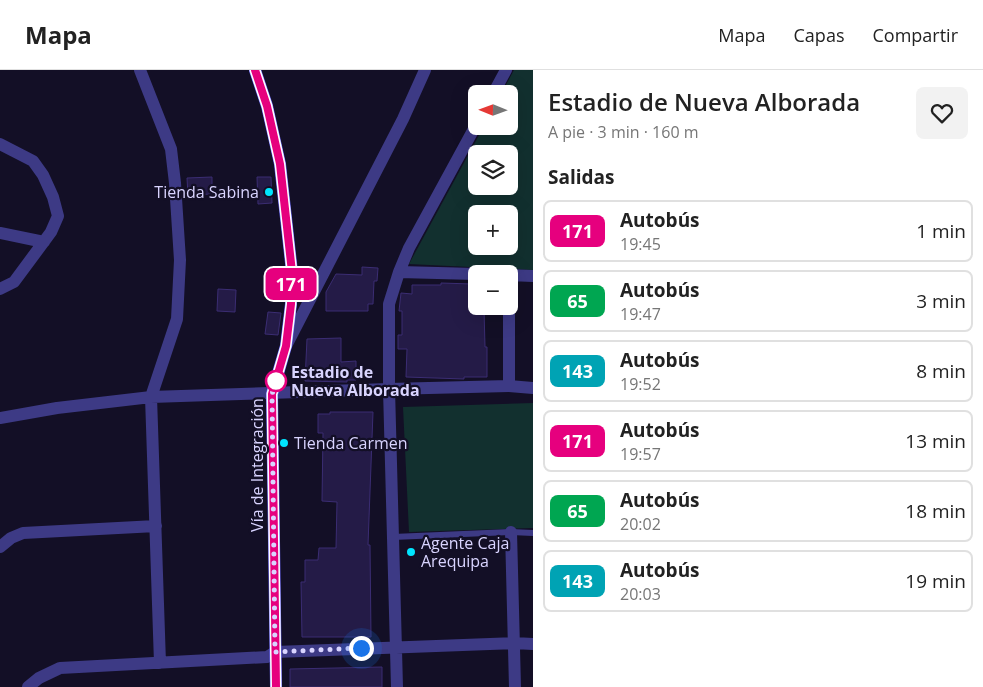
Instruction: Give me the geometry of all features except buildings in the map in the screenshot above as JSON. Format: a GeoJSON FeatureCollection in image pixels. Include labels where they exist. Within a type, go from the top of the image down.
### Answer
{"type":"FeatureCollection","features":[{"type":"Feature","properties":{"kind":"main road","name":"Vía de Integración"},"geometry":{"type":"LineString","coordinates":[[255,70],[270,116],[280,164],[292,272],[291,304],[286,346],[272,394],[276,687]]}},
{"type":"Feature","properties":{"kind":"street"},"geometry":{"type":"LineString","coordinates":[[140,70],[171,149],[180,260],[177,319],[151,398],[160,662]]}},
{"type":"Feature","properties":{"kind":"street"},"geometry":{"type":"LineString","coordinates":[[286,346],[403,119],[425,70]]}},
{"type":"Feature","properties":{"kind":"street"},"geometry":{"type":"LineString","coordinates":[[498,85],[506,70]]}},
{"type":"Feature","properties":{"kind":"street"},"geometry":{"type":"LineString","coordinates":[[396,687],[394,537],[389,389],[389,304],[409,248],[471,135]]}},
{"type":"Feature","properties":{"kind":"street"},"geometry":{"type":"LineString","coordinates":[[0,289],[14,282],[51,232],[58,216],[43,175],[33,161],[1,145]]}},
{"type":"Feature","properties":{"kind":"street"},"geometry":{"type":"LineString","coordinates":[[0,233],[44,242]]}},
{"type":"Feature","properties":{"kind":"street"},"geometry":{"type":"LineString","coordinates":[[399,272],[468,274]]}},
{"type":"Feature","properties":{"kind":"street"},"geometry":{"type":"LineString","coordinates":[[518,275],[533,276]]}},
{"type":"Feature","properties":{"kind":"street"},"geometry":{"type":"LineString","coordinates":[[509,315],[509,386]]}},
{"type":"Feature","properties":{"kind":"street"},"geometry":{"type":"LineString","coordinates":[[0,416],[151,398],[389,389],[509,386],[533,388]]}},
{"type":"Feature","properties":{"kind":"street"},"geometry":{"type":"LineString","coordinates":[[0,548],[11,538],[23,533],[156,526]]}},
{"type":"Feature","properties":{"kind":"street"},"geometry":{"type":"LineString","coordinates":[[511,532],[516,687]]}},
{"type":"Feature","properties":{"kind":"street"},"geometry":{"type":"LineString","coordinates":[[28,687],[39,678],[60,668],[267,657],[275,652],[514,643],[533,644]]}},
{"type":"Feature","properties":{"kind":"lane"},"geometry":{"type":"LineString","coordinates":[[394,537],[511,532],[533,533]]}},
{"type":"Feature","properties":{"kind":"green space"},"geometry":{"type":"Polygon","coordinates":[[[514,70],[533,70],[533,270],[518,269],[518,265],[468,265],[468,267],[409,264],[468,155],[468,195],[518,195],[518,145],[474,145],[479,135],[518,135],[518,85],[506,85],[514,70]]]}},
{"type":"Feature","properties":{"kind":"green space","name":"Estadio de Nueva Alborada"},"geometry":{"type":"Polygon","coordinates":[[[533,403],[533,528],[409,532],[403,407],[533,403]]]}},
{"type":"Feature","properties":{"kind":"bus line","name":"171"},"geometry":{"type":"LineString","coordinates":[[255,70],[267,106],[280,164],[292,272],[291,304],[286,346],[272,394],[276,687]]}},
{"type":"Feature","properties":{"kind":"place","name":"Tienda Sabina"},"geometry":{"type":"Point","coordinates":[269,192]}},
{"type":"Feature","properties":{"kind":"place","name":"Estadio de Nueva Alborada"},"geometry":{"type":"Point","coordinates":[276,381]}},
{"type":"Feature","properties":{"kind":"place","name":"Tienda Carmen"},"geometry":{"type":"Point","coordinates":[284,443]}},
{"type":"Feature","properties":{"kind":"place","name":"Agente Caja Arequipa"},"geometry":{"type":"Point","coordinates":[411,552]}},
{"type":"Feature","properties":{"kind":"route"},"geometry":{"type":"LineString","coordinates":[[276,381],[277,378],[272,394],[275,652],[361,648]]}}]}
